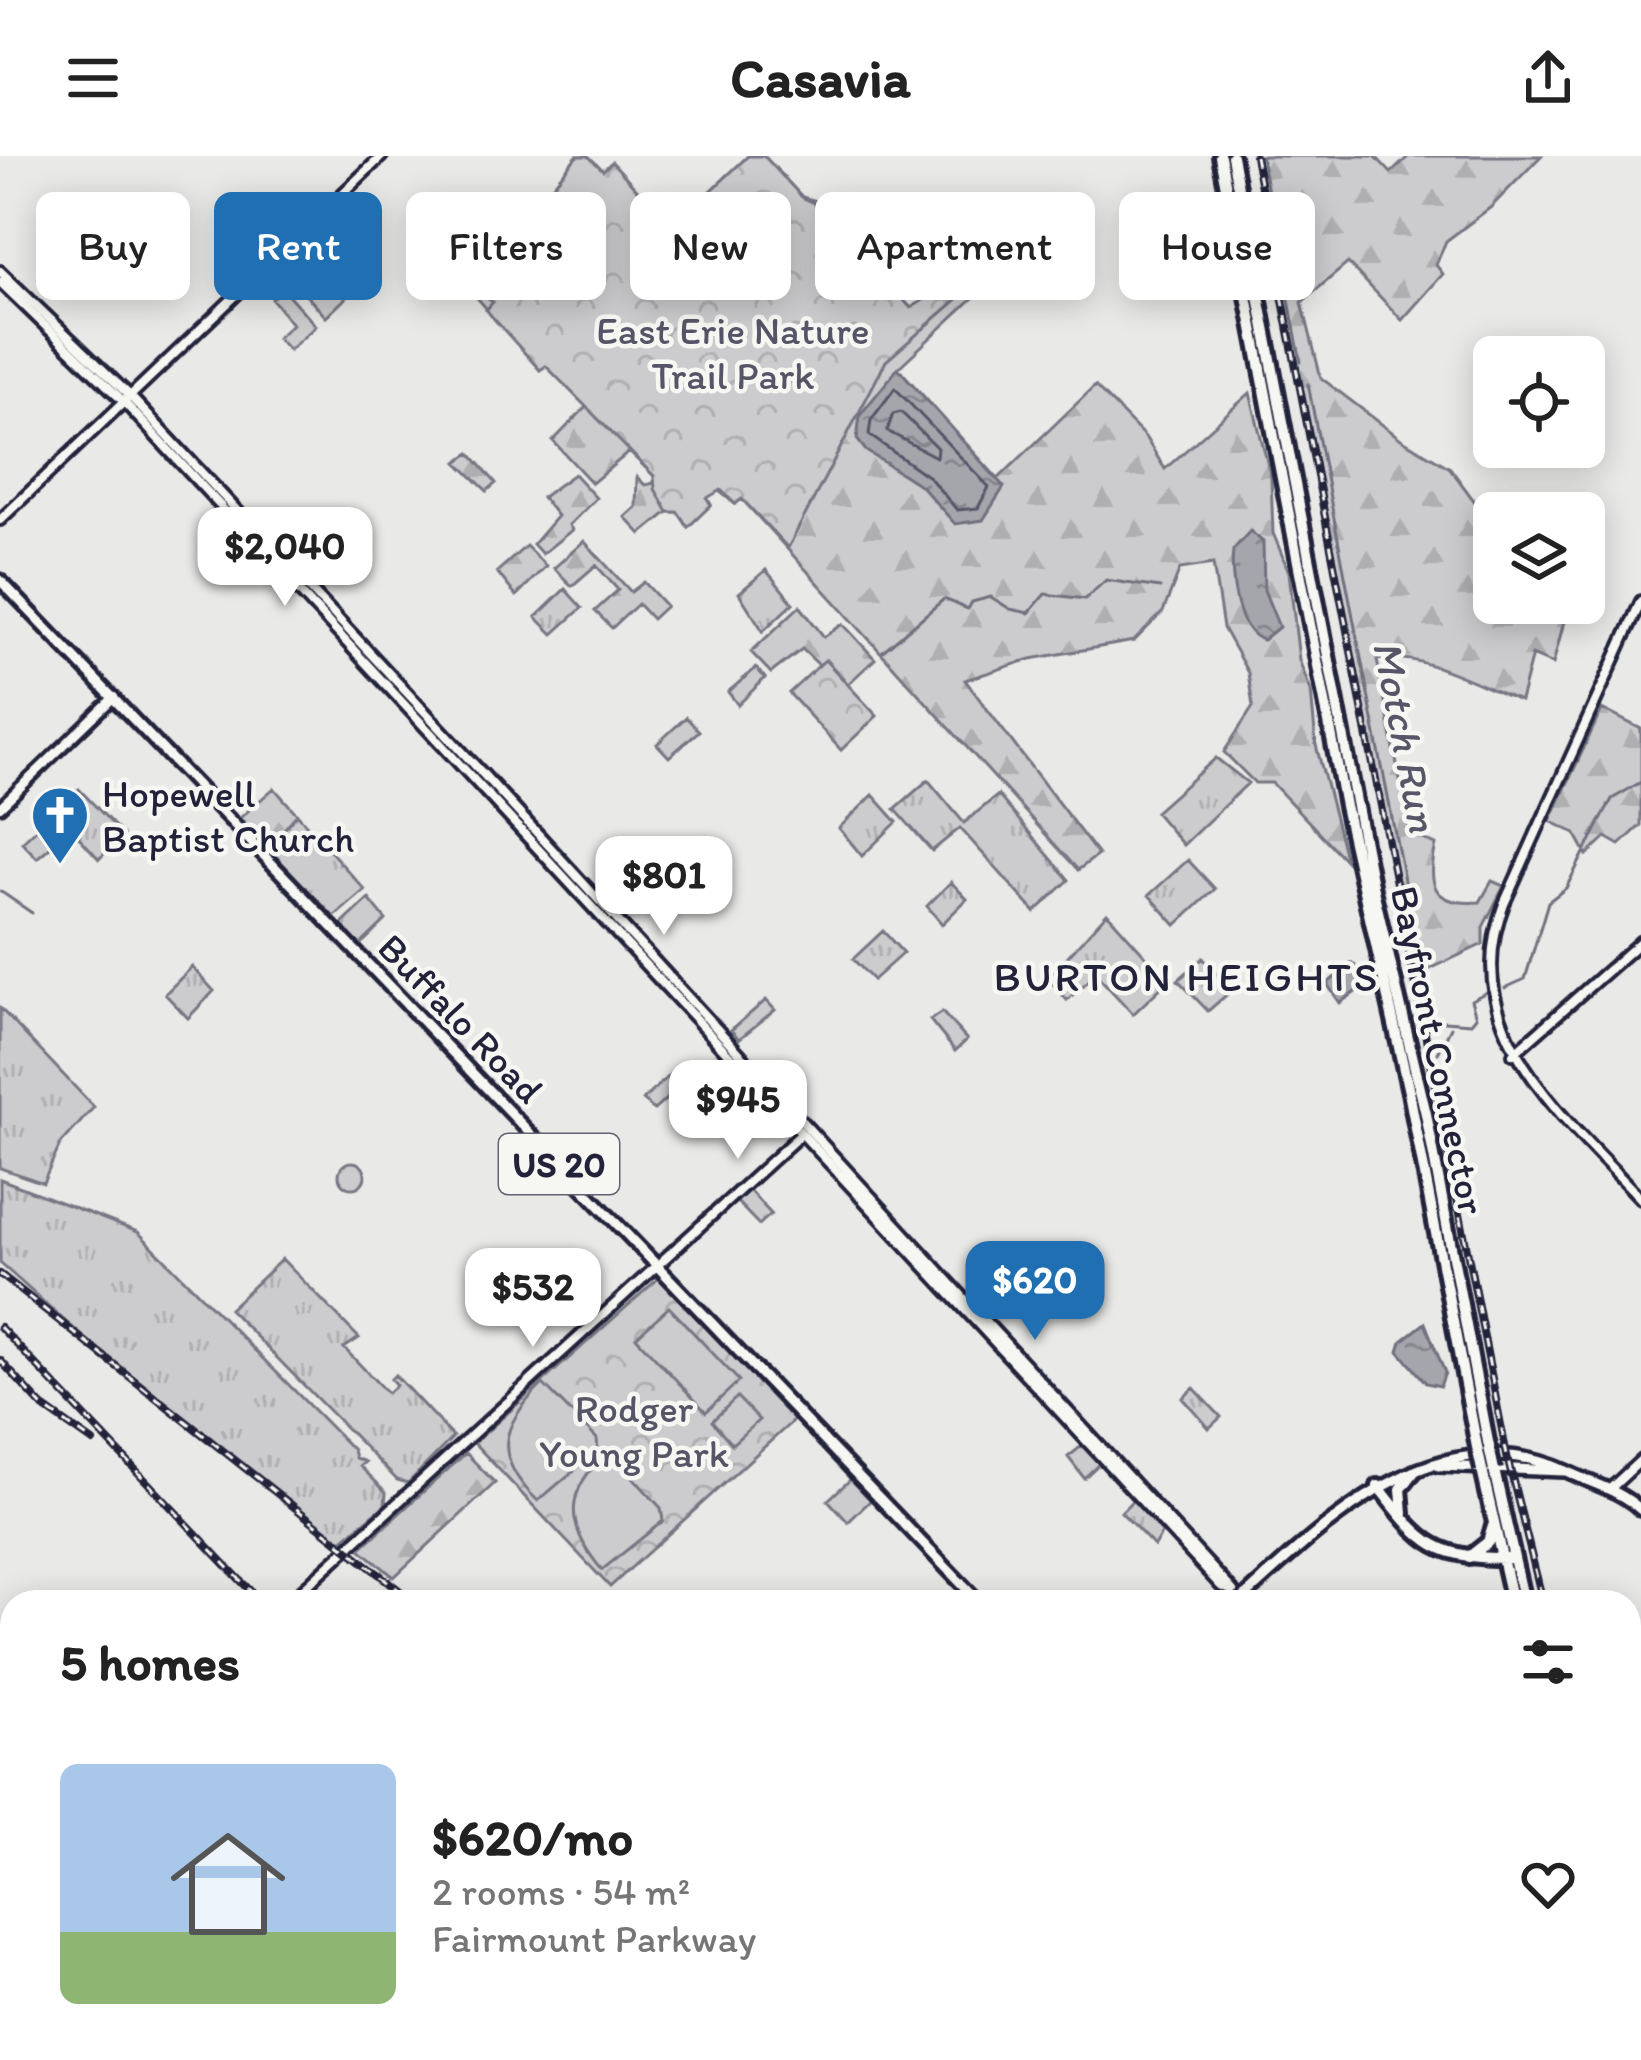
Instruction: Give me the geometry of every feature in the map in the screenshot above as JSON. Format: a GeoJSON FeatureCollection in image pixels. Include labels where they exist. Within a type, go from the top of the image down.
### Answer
{"type":"FeatureCollection","features":[{"type":"Feature","properties":{"kind":"highway","name":"Bayfront Connector"},"geometry":{"type":"LineString","coordinates":[[1220,156],[1345,806],[1508,1558],[1511,1590]]}},
{"type":"Feature","properties":{"kind":"highway","name":"Bayfront Connector"},"geometry":{"type":"LineString","coordinates":[[1232,156],[1364,844],[1426,1114],[1481,1439]]}},
{"type":"Feature","properties":{"kind":"highway"},"geometry":{"type":"LineString","coordinates":[[1405,1522],[1400,1492],[1414,1472]]}},
{"type":"Feature","properties":{"kind":"highway","name":"Bayfront Connector"},"geometry":{"type":"LineString","coordinates":[[1490,1478],[1494,1522],[1519,1590]]}},
{"type":"Feature","properties":{"kind":"highway"},"geometry":{"type":"LineString","coordinates":[[1378,1486],[1405,1522],[1434,1548],[1466,1558],[1508,1558]]}},
{"type":"Feature","properties":{"kind":"highway"},"geometry":{"type":"LineString","coordinates":[[1466,1558],[1488,1542],[1494,1522]]}},
{"type":"Feature","properties":{"kind":"main road","name":"Buffalo Road"},"geometry":{"type":"LineString","coordinates":[[0,580],[967,1590]]}},
{"type":"Feature","properties":{"kind":"main road"},"geometry":{"type":"LineString","coordinates":[[1247,1590],[1339,1511],[1378,1486],[1451,1458],[1497,1455],[1553,1464],[1612,1488],[1641,1510]]}},
{"type":"Feature","properties":{"kind":"street"},"geometry":{"type":"LineString","coordinates":[[0,520],[382,156]]}},
{"type":"Feature","properties":{"kind":"street"},"geometry":{"type":"LineString","coordinates":[[0,271],[127,399],[1227,1590]]}},
{"type":"Feature","properties":{"kind":"street"},"geometry":{"type":"LineString","coordinates":[[0,282],[127,399]]}},
{"type":"Feature","properties":{"kind":"street"},"geometry":{"type":"LineString","coordinates":[[1641,601],[1491,938],[1513,1054],[1641,1199]]}},
{"type":"Feature","properties":{"kind":"street"},"geometry":{"type":"LineString","coordinates":[[0,807],[115,696]]}},
{"type":"Feature","properties":{"kind":"street"},"geometry":{"type":"LineString","coordinates":[[1513,1054],[1641,941]]}},
{"type":"Feature","properties":{"kind":"street"},"geometry":{"type":"LineString","coordinates":[[302,1590],[805,1130]]}},
{"type":"Feature","properties":{"kind":"street"},"geometry":{"type":"LineString","coordinates":[[1612,1488],[1641,1460]]}},
{"type":"Feature","properties":{"kind":"green space"},"geometry":{"type":"Polygon","coordinates":[[[577,156],[588,156],[603,170],[612,162],[639,192],[630,192],[630,300],[791,300],[791,192],[710,192],[748,156],[764,156],[802,197],[815,200],[815,300],[904,300],[911,308],[923,300],[971,300],[898,368],[998,479],[1095,386],[1145,437],[1165,469],[1250,393],[1271,478],[1273,533],[1289,572],[1299,660],[1311,691],[1316,745],[1346,861],[1272,783],[1255,783],[1224,752],[1253,707],[1248,673],[1223,628],[1213,564],[1180,569],[1163,612],[1134,641],[1031,659],[965,680],[1098,855],[1078,870],[742,499],[735,504],[718,490],[707,498],[711,505],[688,527],[678,512],[668,512],[641,534],[625,517],[636,507],[637,477],[645,485],[654,483],[654,476],[629,452],[592,483],[553,441],[587,406],[546,365],[540,370],[479,300],[606,300],[606,192],[547,192],[577,156]]]}},
{"type":"Feature","properties":{"kind":"green space","name":"East Erie Nature Trail Park"},"geometry":{"type":"Polygon","coordinates":[[[577,156],[588,156],[603,170],[612,162],[639,192],[630,192],[630,300],[791,300],[791,192],[710,192],[748,156],[764,156],[802,197],[815,204],[815,300],[904,300],[911,308],[923,300],[956,300],[886,361],[788,548],[742,499],[735,504],[721,490],[707,498],[711,505],[688,527],[678,512],[668,512],[655,489],[654,476],[546,366],[540,370],[486,310],[493,302],[490,300],[606,300],[606,192],[547,192],[577,156]]]}},
{"type":"Feature","properties":{"kind":"green space"},"geometry":{"type":"Polygon","coordinates":[[[1257,156],[1375,156],[1391,173],[1409,156],[1541,156],[1491,207],[1446,241],[1436,265],[1443,274],[1402,320],[1348,263],[1315,291],[1315,192],[1264,192],[1257,156]]]}},
{"type":"Feature","properties":{"kind":"green space"},"geometry":{"type":"Polygon","coordinates":[[[273,300],[293,300],[316,326],[289,350],[277,338],[292,324],[273,300]]]}},
{"type":"Feature","properties":{"kind":"green space"},"geometry":{"type":"Polygon","coordinates":[[[311,300],[344,300],[326,317],[311,300]]]}},
{"type":"Feature","properties":{"kind":"green space"},"geometry":{"type":"Polygon","coordinates":[[[1285,300],[1304,300],[1321,378],[1401,439],[1450,468],[1473,499],[1473,624],[1563,624],[1553,664],[1532,655],[1520,701],[1430,665],[1377,660],[1410,833],[1436,845],[1432,871],[1437,890],[1452,900],[1480,902],[1492,881],[1504,886],[1483,927],[1483,944],[1415,976],[1285,300]]]}},
{"type":"Feature","properties":{"kind":"green space"},"geometry":{"type":"Polygon","coordinates":[[[470,453],[496,483],[487,491],[457,462],[470,453]]]}},
{"type":"Feature","properties":{"kind":"green space"},"geometry":{"type":"Polygon","coordinates":[[[574,474],[596,498],[569,525],[572,530],[542,554],[533,544],[557,516],[542,497],[574,474]]]}},
{"type":"Feature","properties":{"kind":"green space"},"geometry":{"type":"Polygon","coordinates":[[[584,541],[631,592],[644,582],[666,606],[652,619],[638,604],[612,628],[595,611],[618,590],[596,565],[572,586],[554,568],[584,541]]]}},
{"type":"Feature","properties":{"kind":"green space"},"geometry":{"type":"Polygon","coordinates":[[[526,546],[546,566],[516,596],[497,572],[526,546]]]}},
{"type":"Feature","properties":{"kind":"green space"},"geometry":{"type":"Polygon","coordinates":[[[766,570],[793,603],[763,631],[739,593],[766,570]]]}},
{"type":"Feature","properties":{"kind":"green space"},"geometry":{"type":"Polygon","coordinates":[[[565,589],[582,608],[553,634],[536,617],[565,589]]]}},
{"type":"Feature","properties":{"kind":"green space"},"geometry":{"type":"Polygon","coordinates":[[[800,606],[824,637],[843,624],[875,659],[848,684],[826,660],[819,665],[802,649],[771,673],[751,652],[800,606]]]}},
{"type":"Feature","properties":{"kind":"green space"},"geometry":{"type":"Polygon","coordinates":[[[825,660],[877,716],[841,750],[789,693],[825,660]]]}},
{"type":"Feature","properties":{"kind":"green space"},"geometry":{"type":"Polygon","coordinates":[[[756,668],[765,678],[738,705],[728,692],[756,668]]]}},
{"type":"Feature","properties":{"kind":"green space"},"geometry":{"type":"Polygon","coordinates":[[[1602,709],[1641,729],[1641,825],[1620,845],[1606,837],[1587,855],[1575,833],[1550,821],[1602,709]]]}},
{"type":"Feature","properties":{"kind":"green space"},"geometry":{"type":"Polygon","coordinates":[[[686,717],[699,731],[669,757],[657,744],[686,717]]]}},
{"type":"Feature","properties":{"kind":"green space"},"geometry":{"type":"Polygon","coordinates":[[[1216,758],[1248,783],[1183,845],[1155,812],[1216,758]]]}},
{"type":"Feature","properties":{"kind":"green space"},"geometry":{"type":"Polygon","coordinates":[[[928,780],[964,823],[998,795],[1069,880],[1035,912],[960,828],[932,851],[895,809],[928,780]]]}},
{"type":"Feature","properties":{"kind":"green space"},"geometry":{"type":"Polygon","coordinates":[[[274,788],[297,814],[268,848],[240,818],[274,788]]]}},
{"type":"Feature","properties":{"kind":"green space"},"geometry":{"type":"Polygon","coordinates":[[[79,789],[123,835],[99,859],[77,835],[64,848],[57,841],[37,858],[22,842],[79,789]]]}},
{"type":"Feature","properties":{"kind":"green space"},"geometry":{"type":"Polygon","coordinates":[[[873,795],[897,822],[862,856],[839,828],[873,795]]]}},
{"type":"Feature","properties":{"kind":"green space"},"geometry":{"type":"Polygon","coordinates":[[[297,814],[365,890],[334,917],[268,848],[297,814]]]}},
{"type":"Feature","properties":{"kind":"green space"},"geometry":{"type":"Polygon","coordinates":[[[1188,860],[1215,889],[1176,925],[1149,895],[1188,860]]]}},
{"type":"Feature","properties":{"kind":"green space"},"geometry":{"type":"Polygon","coordinates":[[[951,882],[967,899],[942,924],[927,906],[951,882]]]}},
{"type":"Feature","properties":{"kind":"green space"},"geometry":{"type":"Polygon","coordinates":[[[369,899],[386,920],[360,945],[341,925],[369,899]]]}},
{"type":"Feature","properties":{"kind":"green space"},"geometry":{"type":"Polygon","coordinates":[[[1107,913],[1168,981],[1133,1014],[1096,974],[1067,1000],[1048,978],[1107,913]]]}},
{"type":"Feature","properties":{"kind":"green space"},"geometry":{"type":"Polygon","coordinates":[[[883,931],[903,953],[873,980],[853,959],[883,931]]]}},
{"type":"Feature","properties":{"kind":"green space"},"geometry":{"type":"Polygon","coordinates":[[[1203,958],[1231,991],[1208,1011],[1178,980],[1203,958]]]}},
{"type":"Feature","properties":{"kind":"green space"},"geometry":{"type":"Polygon","coordinates":[[[192,967],[214,991],[188,1018],[165,994],[192,967]]]}},
{"type":"Feature","properties":{"kind":"green space"},"geometry":{"type":"Polygon","coordinates":[[[766,1000],[775,1010],[739,1039],[731,1030],[766,1000]]]}},
{"type":"Feature","properties":{"kind":"green space"},"geometry":{"type":"Polygon","coordinates":[[[0,1008],[94,1107],[60,1145],[43,1183],[0,1168],[0,1008]]]}},
{"type":"Feature","properties":{"kind":"green space"},"geometry":{"type":"Polygon","coordinates":[[[942,1012],[967,1040],[955,1051],[930,1020],[942,1012]]]}},
{"type":"Feature","properties":{"kind":"green space"},"geometry":{"type":"Polygon","coordinates":[[[676,1069],[686,1081],[654,1110],[643,1100],[676,1069]]]}},
{"type":"Feature","properties":{"kind":"green space"},"geometry":{"type":"Polygon","coordinates":[[[352,1162],[365,1175],[352,1188],[339,1175],[352,1162]]]}},
{"type":"Feature","properties":{"kind":"green space"},"geometry":{"type":"Polygon","coordinates":[[[0,1179],[138,1232],[353,1450],[355,1458],[365,1462],[360,1466],[386,1492],[385,1505],[339,1543],[136,1384],[0,1263],[0,1179]]]}},
{"type":"Feature","properties":{"kind":"green space"},"geometry":{"type":"Polygon","coordinates":[[[747,1188],[771,1214],[759,1225],[737,1202],[747,1188]]]}},
{"type":"Feature","properties":{"kind":"green space"},"geometry":{"type":"Polygon","coordinates":[[[282,1259],[359,1338],[344,1348],[387,1393],[396,1385],[391,1379],[395,1375],[453,1437],[408,1483],[397,1480],[229,1309],[282,1259]]]}},
{"type":"Feature","properties":{"kind":"green space","name":"Rodger Young Park"},"geometry":{"type":"Polygon","coordinates":[[[660,1277],[795,1419],[610,1587],[474,1443],[660,1277]]]}},
{"type":"Feature","properties":{"kind":"green space"},"geometry":{"type":"Polygon","coordinates":[[[669,1307],[739,1381],[706,1412],[636,1337],[669,1307]]]}},
{"type":"Feature","properties":{"kind":"green space"},"geometry":{"type":"Polygon","coordinates":[[[543,1384],[597,1439],[598,1450],[538,1501],[513,1470],[507,1442],[517,1414],[543,1384]]]}},
{"type":"Feature","properties":{"kind":"green space"},"geometry":{"type":"Polygon","coordinates":[[[1194,1388],[1221,1417],[1209,1428],[1183,1398],[1194,1388]]]}},
{"type":"Feature","properties":{"kind":"green space"},"geometry":{"type":"Polygon","coordinates":[[[737,1397],[759,1420],[732,1444],[712,1421],[737,1397]]]}},
{"type":"Feature","properties":{"kind":"green space"},"geometry":{"type":"Polygon","coordinates":[[[1084,1444],[1100,1463],[1084,1478],[1068,1457],[1084,1444]]]}},
{"type":"Feature","properties":{"kind":"green space"},"geometry":{"type":"Polygon","coordinates":[[[609,1451],[661,1508],[663,1521],[602,1570],[581,1538],[574,1508],[584,1480],[609,1451]]]}},
{"type":"Feature","properties":{"kind":"green space"},"geometry":{"type":"Polygon","coordinates":[[[466,1453],[495,1483],[394,1577],[360,1549],[466,1453]]]}},
{"type":"Feature","properties":{"kind":"green space"},"geometry":{"type":"Polygon","coordinates":[[[852,1478],[872,1499],[848,1522],[828,1500],[852,1478]]]}},
{"type":"Feature","properties":{"kind":"green space"},"geometry":{"type":"Polygon","coordinates":[[[1135,1498],[1164,1530],[1154,1546],[1121,1512],[1135,1498]]]}},
{"type":"Feature","properties":{"kind":"water"},"geometry":{"type":"Polygon","coordinates":[[[898,368],[1004,487],[983,520],[955,524],[921,486],[866,451],[857,439],[860,415],[898,368]]]}},
{"type":"Feature","properties":{"kind":"water"},"geometry":{"type":"Polygon","coordinates":[[[1250,531],[1263,542],[1264,590],[1279,627],[1263,640],[1246,626],[1234,587],[1233,550],[1250,531]]]}},
{"type":"Feature","properties":{"kind":"water"},"geometry":{"type":"Polygon","coordinates":[[[1351,963],[1357,967],[1360,989],[1340,1003],[1327,984],[1351,963]]]}},
{"type":"Feature","properties":{"kind":"water"},"geometry":{"type":"Polygon","coordinates":[[[1425,1323],[1445,1373],[1440,1386],[1426,1383],[1399,1351],[1402,1341],[1425,1323]]]}},
{"type":"Feature","properties":{"kind":"waterway"},"geometry":{"type":"LineString","coordinates":[[1261,156],[1301,362]]}},
{"type":"Feature","properties":{"kind":"waterway","name":"Motch Run"},"geometry":{"type":"LineString","coordinates":[[1308,384],[1431,1020],[1471,1023],[1476,1017],[1471,1000],[1487,992]]}},
{"type":"Feature","properties":{"kind":"waterway"},"geometry":{"type":"LineString","coordinates":[[883,651],[944,599],[968,609],[972,602],[991,597],[1010,609],[1029,613],[1045,594],[1085,599],[1106,580],[1160,588]]}},
{"type":"Feature","properties":{"kind":"waterway","name":"Motch Run"},"geometry":{"type":"LineString","coordinates":[[1505,988],[1525,979],[1548,902],[1566,888],[1612,799],[1641,782]]}},
{"type":"Feature","properties":{"kind":"waterway"},"geometry":{"type":"LineString","coordinates":[[0,891],[32,913]]}},
{"type":"Feature","properties":{"kind":"waterway"},"geometry":{"type":"LineString","coordinates":[[1438,1053],[1451,1027]]}},
{"type":"Feature","properties":{"kind":"railway"},"geometry":{"type":"LineString","coordinates":[[1255,156],[1508,1461],[1540,1590]]}},
{"type":"Feature","properties":{"kind":"railway"},"geometry":{"type":"LineString","coordinates":[[0,1274],[399,1590]]}},
{"type":"Feature","properties":{"kind":"railway"},"geometry":{"type":"LineString","coordinates":[[0,1327],[250,1590]]}},
{"type":"Feature","properties":{"kind":"railway"},"geometry":{"type":"LineString","coordinates":[[0,1360],[42,1406],[93,1442]]}},
{"type":"Feature","properties":{"kind":"place","name":"Hopewell Baptist Church"},"geometry":{"type":"Point","coordinates":[60,866]}},
{"type":"Feature","properties":{"kind":"district","name":"BURTON HEIGHTS"},"geometry":{"type":"Point","coordinates":[1187,976]}}]}
